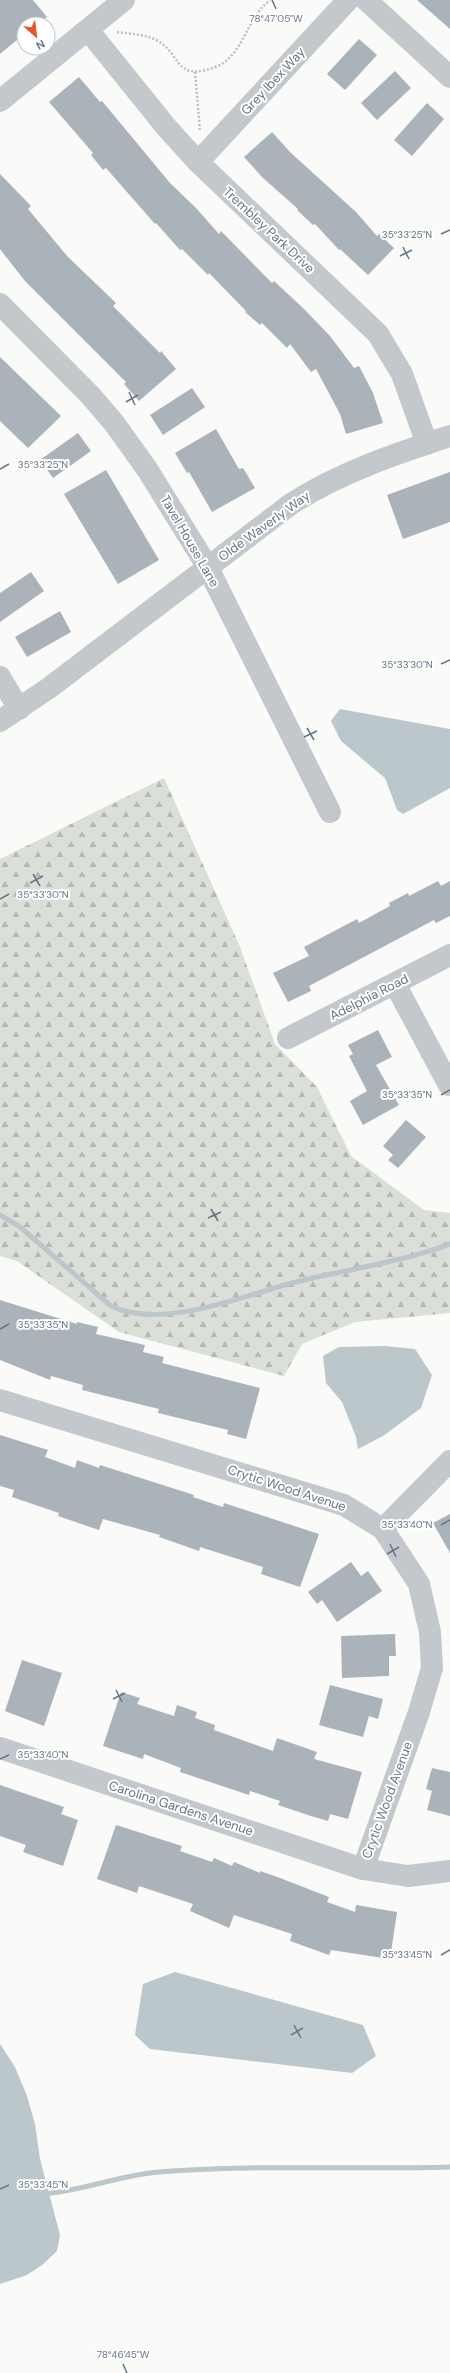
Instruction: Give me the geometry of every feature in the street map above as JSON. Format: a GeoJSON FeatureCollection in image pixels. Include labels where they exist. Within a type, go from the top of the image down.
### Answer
{"type":"FeatureCollection","features":[{"type":"Feature","properties":{"kind":"street"},"geometry":{"type":"LineString","coordinates":[[0,101],[124,0]]}},
{"type":"Feature","properties":{"kind":"street","name":"Grey Ibex Way"},"geometry":{"type":"LineString","coordinates":[[198,162],[348,0]]}},
{"type":"Feature","properties":{"kind":"street"},"geometry":{"type":"LineString","coordinates":[[366,0],[450,77]]}},
{"type":"Feature","properties":{"kind":"street","name":"Trembley Park Drive"},"geometry":{"type":"LineString","coordinates":[[88,30],[167,128],[198,162],[355,310],[378,334],[402,374],[427,444]]}},
{"type":"Feature","properties":{"kind":"street","name":"Tavel House Lane"},"geometry":{"type":"LineString","coordinates":[[0,304],[76,380],[114,423],[143,463],[207,566],[330,812]]}},
{"type":"Feature","properties":{"kind":"street","name":"Olde Waverly Way"},"geometry":{"type":"LineString","coordinates":[[0,722],[274,515],[308,493],[362,466],[450,436]]}},
{"type":"Feature","properties":{"kind":"street"},"geometry":{"type":"LineString","coordinates":[[0,677],[19,709]]}},
{"type":"Feature","properties":{"kind":"street","name":"Adelphia Road"},"geometry":{"type":"LineString","coordinates":[[288,1038],[450,955]]}},
{"type":"Feature","properties":{"kind":"street"},"geometry":{"type":"LineString","coordinates":[[395,984],[449,1085]]}},
{"type":"Feature","properties":{"kind":"street","name":"Crytic Wood Avenue"},"geometry":{"type":"LineString","coordinates":[[0,1400],[344,1505],[383,1529],[419,1584],[430,1632],[432,1668],[419,1712],[363,1869]]}},
{"type":"Feature","properties":{"kind":"street"},"geometry":{"type":"LineString","coordinates":[[383,1529],[450,1461]]}},
{"type":"Feature","properties":{"kind":"street","name":"Carolina Gardens Avenue"},"geometry":{"type":"LineString","coordinates":[[0,1748],[363,1869],[408,1876],[450,1871]]}},
{"type":"Feature","properties":{"kind":"path"},"geometry":{"type":"LineString","coordinates":[[117,32],[144,36],[159,41],[183,68],[195,72],[208,69],[227,61],[237,48],[257,12],[270,0]]}},
{"type":"Feature","properties":{"kind":"path"},"geometry":{"type":"LineString","coordinates":[[195,72],[200,131]]}},
{"type":"Feature","properties":{"kind":"green space"},"geometry":{"type":"Polygon","coordinates":[[[164,778],[240,947],[275,1044],[317,1087],[351,1156],[424,1210],[450,1213],[450,1313],[355,1322],[302,1344],[284,1376],[119,1332],[17,1261],[0,1256],[0,859],[164,778]]]}},
{"type":"Feature","properties":{"kind":"shaded area"},"geometry":{"type":"Polygon","coordinates":[[[340,709],[450,729],[450,788],[403,814],[397,810],[385,778],[341,741],[331,721],[340,709]]]}},
{"type":"Feature","properties":{"kind":"shaded area"},"geometry":{"type":"Polygon","coordinates":[[[385,1346],[415,1349],[432,1375],[421,1408],[383,1436],[358,1449],[356,1437],[342,1402],[326,1383],[323,1356],[339,1347],[385,1346]]]}},
{"type":"Feature","properties":{"kind":"shaded area"},"geometry":{"type":"Polygon","coordinates":[[[175,1972],[363,2025],[376,2056],[352,2073],[150,2049],[135,2035],[143,1984],[175,1972]]]}},
{"type":"Feature","properties":{"kind":"shaded area"},"geometry":{"type":"Polygon","coordinates":[[[0,2044],[15,2067],[27,2096],[35,2124],[40,2159],[60,2235],[57,2251],[42,2265],[27,2275],[0,2284],[0,2044]]]}},
{"type":"Feature","properties":{"kind":"building"},"geometry":{"type":"Polygon","coordinates":[[[0,0],[33,0],[46,16],[16,16],[16,41],[0,54],[0,0]]]}},
{"type":"Feature","properties":{"kind":"building"},"geometry":{"type":"Polygon","coordinates":[[[417,0],[450,0],[450,29],[417,0]]]}},
{"type":"Feature","properties":{"kind":"building"},"geometry":{"type":"Polygon","coordinates":[[[359,39],[377,55],[345,90],[327,74],[359,39]]]}},
{"type":"Feature","properties":{"kind":"building"},"geometry":{"type":"Polygon","coordinates":[[[395,71],[411,88],[377,120],[361,103],[395,71]]]}},
{"type":"Feature","properties":{"kind":"building"},"geometry":{"type":"Polygon","coordinates":[[[79,77],[100,102],[102,101],[170,183],[196,208],[219,234],[221,231],[272,283],[274,281],[302,307],[330,336],[354,368],[359,366],[373,393],[383,423],[346,434],[340,414],[316,369],[311,372],[290,344],[287,348],[262,323],[260,325],[245,312],[246,311],[209,273],[208,275],[182,249],[180,250],[106,168],[103,170],[91,155],[93,153],[49,102],[79,77]]]}},
{"type":"Feature","properties":{"kind":"building"},"geometry":{"type":"Polygon","coordinates":[[[427,103],[444,119],[412,156],[394,140],[427,103]]]}},
{"type":"Feature","properties":{"kind":"building"},"geometry":{"type":"Polygon","coordinates":[[[272,132],[290,152],[356,212],[377,236],[379,234],[394,248],[368,275],[340,249],[339,250],[315,224],[313,225],[297,210],[298,209],[262,177],[244,157],[272,132]]]}},
{"type":"Feature","properties":{"kind":"building"},"geometry":{"type":"Polygon","coordinates":[[[0,174],[31,206],[28,209],[68,257],[116,303],[113,306],[160,353],[161,351],[176,369],[139,401],[124,384],[126,382],[25,281],[0,249],[0,174]]]}},
{"type":"Feature","properties":{"kind":"building"},"geometry":{"type":"Polygon","coordinates":[[[0,357],[61,416],[28,448],[0,421],[0,357]]]}},
{"type":"Feature","properties":{"kind":"building"},"geometry":{"type":"Polygon","coordinates":[[[192,388],[205,407],[163,435],[150,415],[192,388]]]}},
{"type":"Feature","properties":{"kind":"building"},"geometry":{"type":"Polygon","coordinates":[[[216,429],[239,469],[243,468],[255,488],[212,512],[189,472],[187,473],[175,453],[216,429]]]}},
{"type":"Feature","properties":{"kind":"building"},"geometry":{"type":"Polygon","coordinates":[[[78,433],[91,451],[53,478],[40,460],[78,433]]]}},
{"type":"Feature","properties":{"kind":"building"},"geometry":{"type":"Polygon","coordinates":[[[106,470],[159,560],[118,584],[64,494],[106,470]]]}},
{"type":"Feature","properties":{"kind":"building"},"geometry":{"type":"Polygon","coordinates":[[[450,472],[450,522],[403,539],[387,495],[450,472]]]}},
{"type":"Feature","properties":{"kind":"building"},"geometry":{"type":"Polygon","coordinates":[[[31,572],[44,591],[0,622],[0,593],[31,572]]]}},
{"type":"Feature","properties":{"kind":"building"},"geometry":{"type":"Polygon","coordinates":[[[60,611],[71,632],[27,657],[15,637],[60,611]]]}},
{"type":"Feature","properties":{"kind":"building"},"geometry":{"type":"Polygon","coordinates":[[[438,881],[441,886],[450,881],[450,916],[436,923],[434,920],[309,986],[311,991],[288,1002],[273,973],[309,956],[304,947],[357,919],[359,923],[390,906],[389,903],[408,893],[409,896],[438,881]]]}},
{"type":"Feature","properties":{"kind":"building"},"geometry":{"type":"Polygon","coordinates":[[[378,1030],[392,1057],[376,1065],[399,1105],[363,1125],[350,1101],[367,1091],[349,1056],[353,1054],[348,1045],[378,1030]]]}},
{"type":"Feature","properties":{"kind":"building"},"geometry":{"type":"Polygon","coordinates":[[[406,1120],[426,1137],[398,1168],[388,1160],[393,1155],[383,1146],[406,1120]]]}},
{"type":"Feature","properties":{"kind":"building"},"geometry":{"type":"Polygon","coordinates":[[[0,1300],[77,1324],[77,1322],[98,1327],[96,1334],[145,1345],[143,1352],[164,1357],[162,1363],[260,1388],[246,1439],[227,1434],[228,1430],[158,1413],[159,1409],[82,1390],[83,1385],[51,1376],[50,1380],[0,1360],[0,1300]]]}},
{"type":"Feature","properties":{"kind":"building"},"geometry":{"type":"Polygon","coordinates":[[[0,1435],[48,1450],[45,1457],[75,1468],[77,1460],[99,1468],[100,1465],[194,1495],[193,1497],[223,1507],[224,1503],[319,1534],[300,1587],[261,1574],[263,1567],[200,1547],[199,1551],[159,1537],[160,1535],[103,1519],[99,1530],[58,1516],[59,1513],[12,1497],[14,1490],[0,1486],[0,1435]]]}},
{"type":"Feature","properties":{"kind":"building"},"geometry":{"type":"Polygon","coordinates":[[[450,1514],[450,1553],[433,1523],[450,1514]]]}},
{"type":"Feature","properties":{"kind":"building"},"geometry":{"type":"Polygon","coordinates":[[[351,1562],[361,1576],[368,1571],[382,1591],[337,1622],[322,1600],[317,1604],[308,1592],[351,1562]]]}},
{"type":"Feature","properties":{"kind":"building"},"geometry":{"type":"Polygon","coordinates":[[[395,1634],[396,1656],[389,1656],[389,1676],[342,1678],[341,1636],[395,1634]]]}},
{"type":"Feature","properties":{"kind":"building"},"geometry":{"type":"Polygon","coordinates":[[[22,1660],[62,1673],[44,1726],[5,1711],[22,1660]]]}},
{"type":"Feature","properties":{"kind":"building"},"geometry":{"type":"Polygon","coordinates":[[[330,1685],[383,1699],[378,1719],[369,1716],[363,1737],[319,1725],[330,1685]]]}},
{"type":"Feature","properties":{"kind":"building"},"geometry":{"type":"Polygon","coordinates":[[[121,1692],[140,1698],[137,1704],[174,1716],[177,1705],[197,1712],[195,1718],[215,1725],[214,1730],[273,1751],[277,1738],[317,1752],[314,1759],[362,1772],[348,1819],[330,1814],[328,1821],[311,1816],[278,1805],[280,1801],[250,1791],[249,1795],[180,1772],[181,1768],[144,1754],[143,1759],[103,1746],[121,1692]]]}},
{"type":"Feature","properties":{"kind":"building"},"geometry":{"type":"Polygon","coordinates":[[[432,1768],[450,1772],[450,1816],[427,1810],[432,1791],[426,1789],[432,1768]]]}},
{"type":"Feature","properties":{"kind":"building"},"geometry":{"type":"Polygon","coordinates":[[[0,1785],[64,1807],[61,1814],[78,1820],[63,1866],[23,1852],[26,1845],[0,1836],[0,1785]]]}},
{"type":"Feature","properties":{"kind":"building"},"geometry":{"type":"Polygon","coordinates":[[[116,1825],[182,1846],[180,1851],[212,1862],[214,1858],[232,1866],[234,1862],[260,1873],[260,1871],[280,1878],[329,1897],[327,1902],[355,1912],[356,1905],[397,1912],[390,1959],[331,1950],[329,1955],[290,1941],[292,1934],[234,1915],[229,1928],[190,1911],[193,1904],[139,1886],[137,1893],[97,1879],[116,1825]]]}},
{"type":"Feature","properties":{"kind":"waterway"},"geometry":{"type":"LineString","coordinates":[[0,1215],[19,1226],[111,1306],[132,1313],[180,1313],[205,1308],[300,1281],[413,1256],[450,1244]]}},
{"type":"Feature","properties":{"kind":"waterway"},"geometry":{"type":"LineString","coordinates":[[43,2194],[72,2190],[130,2176],[159,2172],[231,2168],[450,2167]]}}]}
